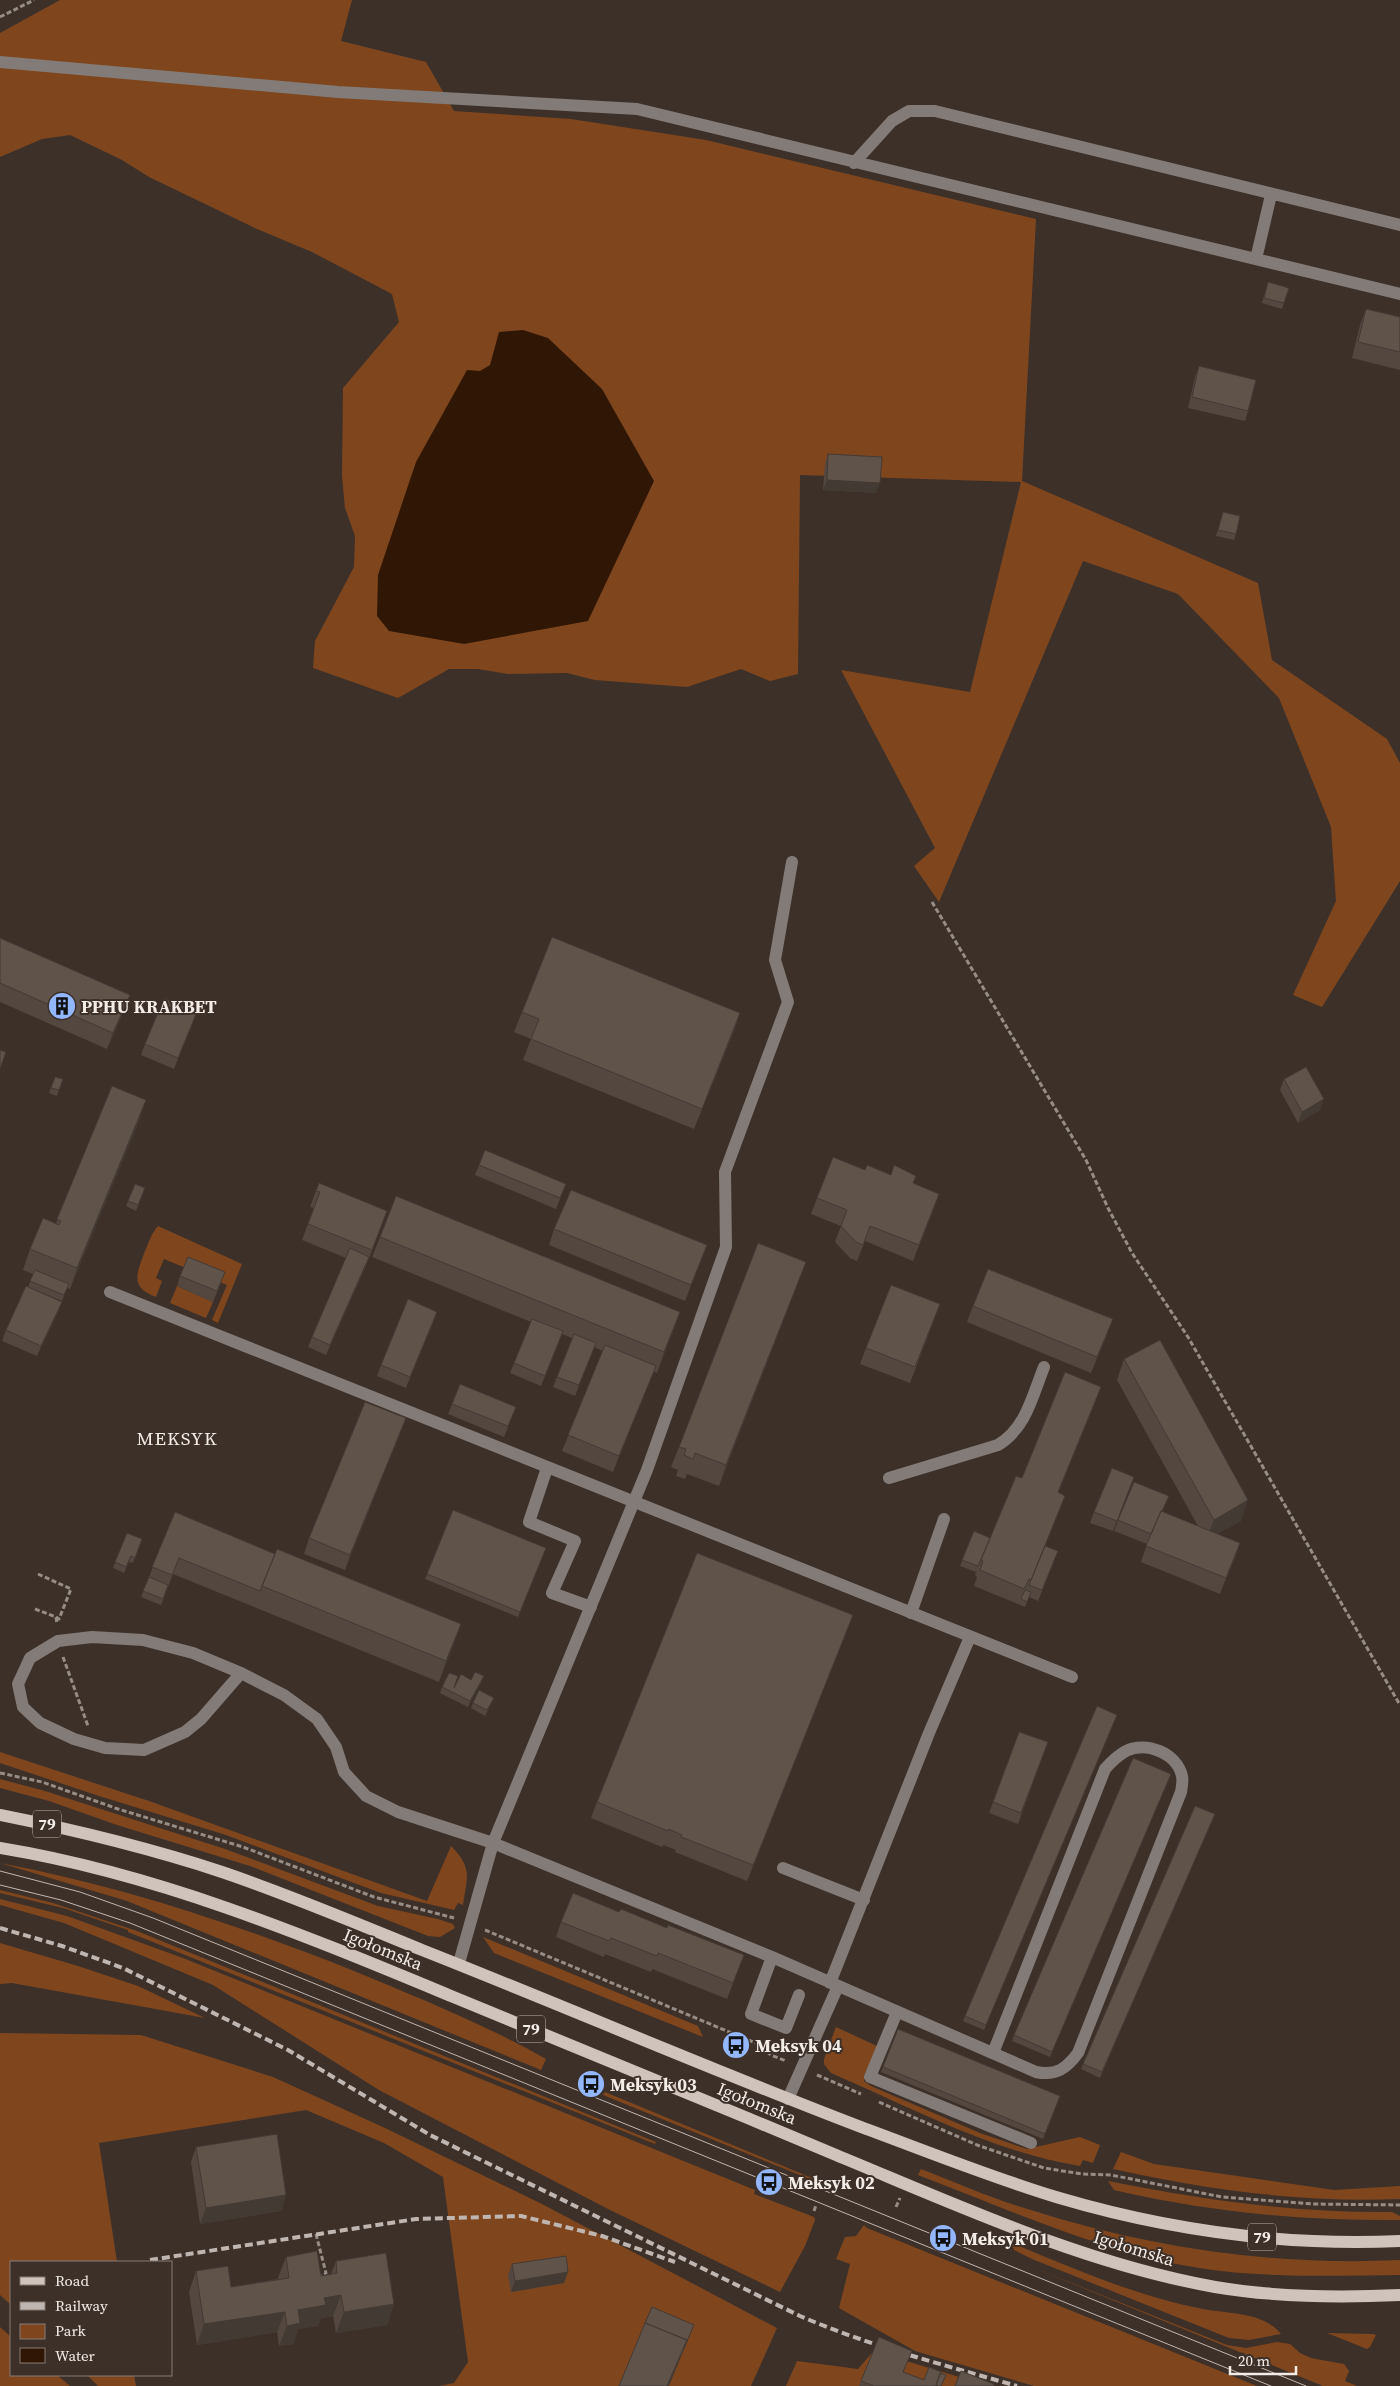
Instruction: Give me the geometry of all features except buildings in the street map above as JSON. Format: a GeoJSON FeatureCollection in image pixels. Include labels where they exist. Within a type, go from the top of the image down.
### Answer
{"type":"FeatureCollection","features":[{"type":"Feature","properties":{"kind":"main road","name":"Igołomska"},"geometry":{"type":"LineString","coordinates":[[0,1815],[94,1835],[221,1872],[459,1963],[788,2099],[991,2176],[1054,2196],[1126,2215],[1190,2227],[1279,2238],[1327,2241],[1400,2241]]}},
{"type":"Feature","properties":{"kind":"main road","name":"Igołomska"},"geometry":{"type":"LineString","coordinates":[[0,1848],[134,1878],[277,1925],[964,2207],[1090,2253],[1175,2278],[1224,2288],[1312,2295],[1400,2295]]}},
{"type":"Feature","properties":{"kind":"lane"},"geometry":{"type":"LineString","coordinates":[[0,62],[338,92],[637,109],[1400,294]]}},
{"type":"Feature","properties":{"kind":"lane"},"geometry":{"type":"LineString","coordinates":[[854,163],[892,121],[909,111],[935,111],[1271,195],[1400,225]]}},
{"type":"Feature","properties":{"kind":"lane"},"geometry":{"type":"LineString","coordinates":[[1256,259],[1271,195]]}},
{"type":"Feature","properties":{"kind":"lane"},"geometry":{"type":"LineString","coordinates":[[459,1963],[493,1844],[634,1501],[726,1247],[725,1172],[788,1002],[775,960],[792,862]]}},
{"type":"Feature","properties":{"kind":"lane"},"geometry":{"type":"LineString","coordinates":[[110,1292],[1072,1677]]}},
{"type":"Feature","properties":{"kind":"lane"},"geometry":{"type":"LineString","coordinates":[[889,1478],[998,1445],[1012,1437],[1020,1426],[1044,1367]]}},
{"type":"Feature","properties":{"kind":"lane"},"geometry":{"type":"LineString","coordinates":[[547,1468],[529,1522],[575,1541],[552,1593],[591,1607]]}},
{"type":"Feature","properties":{"kind":"lane"},"geometry":{"type":"LineString","coordinates":[[912,1613],[944,1519]]}},
{"type":"Feature","properties":{"kind":"lane"},"geometry":{"type":"LineString","coordinates":[[788,2099],[834,1985],[864,1900],[929,1733],[970,1636]]}},
{"type":"Feature","properties":{"kind":"lane"},"geometry":{"type":"LineString","coordinates":[[241,1673],[201,1719],[173,1738],[144,1750],[105,1748],[74,1739],[40,1722],[23,1707],[18,1684],[30,1658],[58,1641],[92,1637],[143,1640],[193,1652],[241,1673],[284,1695],[317,1719],[336,1747],[344,1772],[366,1796],[398,1812],[493,1844],[772,1958],[1036,2072],[1048,2074],[1060,2071],[1069,2065],[1078,2053],[1181,1792],[1183,1777],[1174,1760],[1157,1750],[1141,1748],[1127,1751],[1114,1759],[1105,1770],[993,2053]]}},
{"type":"Feature","properties":{"kind":"lane"},"geometry":{"type":"LineString","coordinates":[[783,1868],[864,1900]]}},
{"type":"Feature","properties":{"kind":"lane"},"geometry":{"type":"LineString","coordinates":[[772,1958],[751,2014],[786,2028],[799,1996]]}},
{"type":"Feature","properties":{"kind":"lane"},"geometry":{"type":"LineString","coordinates":[[897,2012],[870,2077],[1031,2143]]}},
{"type":"Feature","properties":{"kind":"lane"},"geometry":{"type":"LineString","coordinates":[[1385,2296],[1400,2300]]}},
{"type":"Feature","properties":{"kind":"path"},"geometry":{"type":"LineString","coordinates":[[0,17],[34,0]]}},
{"type":"Feature","properties":{"kind":"path"},"geometry":{"type":"LineString","coordinates":[[932,902],[1086,1160],[1108,1208],[1132,1253],[1188,1337],[1400,1705]]}},
{"type":"Feature","properties":{"kind":"path"},"geometry":{"type":"LineString","coordinates":[[36,1609],[60,1619],[71,1588],[38,1574]]}},
{"type":"Feature","properties":{"kind":"path"},"geometry":{"type":"LineString","coordinates":[[56,1618],[58,1641],[95,1745]]}},
{"type":"Feature","properties":{"kind":"path"},"geometry":{"type":"LineString","coordinates":[[0,1774],[42,1782],[118,1809],[234,1844],[374,1897],[462,1920]]}},
{"type":"Feature","properties":{"kind":"path"},"geometry":{"type":"LineString","coordinates":[[481,1928],[758,2044],[771,2055],[790,2063]]}},
{"type":"Feature","properties":{"kind":"path"},"geometry":{"type":"LineString","coordinates":[[816,2074],[869,2097]]}},
{"type":"Feature","properties":{"kind":"path"},"geometry":{"type":"LineString","coordinates":[[878,2101],[977,2145],[1044,2168],[1082,2174],[1112,2175],[1222,2197],[1313,2204],[1400,2205]]}},
{"type":"Feature","properties":{"kind":"path"},"geometry":{"type":"LineString","coordinates":[[928,2133],[931,2124]]}},
{"type":"Feature","properties":{"kind":"path"},"geometry":{"type":"LineString","coordinates":[[814,2211],[816,2205]]}},
{"type":"Feature","properties":{"kind":"path"},"geometry":{"type":"LineString","coordinates":[[316,2234],[326,2273],[316,2278],[317,2285]]}},
{"type":"Feature","properties":{"kind":"green space"},"geometry":{"type":"Polygon","coordinates":[[[60,0],[352,0],[341,41],[426,62],[454,111],[571,119],[706,140],[1036,219],[1022,481],[1258,583],[1272,660],[1387,739],[1400,763],[1400,881],[1322,1007],[1293,995],[1336,901],[1331,827],[1279,698],[1178,594],[1083,561],[939,902],[914,866],[935,848],[841,670],[970,692],[1021,482],[800,475],[798,674],[770,681],[741,669],[687,687],[595,680],[567,673],[508,674],[478,669],[449,669],[398,698],[313,668],[315,641],[354,567],[355,536],[345,508],[342,476],[343,388],[399,322],[392,294],[312,252],[257,229],[149,177],[122,160],[70,135],[42,139],[0,157],[0,33],[60,0]]]}},
{"type":"Feature","properties":{"kind":"green space"},"geometry":{"type":"Polygon","coordinates":[[[158,1226],[242,1264],[218,1323],[212,1320],[227,1285],[164,1259],[156,1278],[162,1281],[156,1297],[142,1289],[137,1278],[138,1273],[150,1238],[158,1226]]]}},
{"type":"Feature","properties":{"kind":"green space"},"geometry":{"type":"Polygon","coordinates":[[[177,1286],[213,1302],[206,1318],[170,1303],[177,1286]]]}},
{"type":"Feature","properties":{"kind":"green space"},"geometry":{"type":"Polygon","coordinates":[[[0,1752],[149,1801],[427,1901],[451,1846],[466,1867],[467,1880],[463,1905],[458,1903],[454,1910],[381,1893],[226,1835],[0,1763],[0,1752]]]}},
{"type":"Feature","properties":{"kind":"green space"},"geometry":{"type":"Polygon","coordinates":[[[0,1779],[45,1791],[225,1849],[378,1906],[438,1919],[453,1924],[455,1928],[440,1937],[428,1936],[250,1866],[117,1825],[49,1801],[0,1788],[0,1779]]]}},
{"type":"Feature","properties":{"kind":"green space"},"geometry":{"type":"Polygon","coordinates":[[[0,1863],[45,1872],[135,1895],[267,1938],[427,2001],[499,2034],[546,2059],[541,2070],[127,1901],[0,1863]]]}},
{"type":"Feature","properties":{"kind":"green space"},"geometry":{"type":"Polygon","coordinates":[[[0,1890],[53,1903],[137,1931],[656,2142],[655,2144],[128,1932],[128,1930],[63,1908],[0,1893],[0,1890]]]}},
{"type":"Feature","properties":{"kind":"green space"},"geometry":{"type":"Polygon","coordinates":[[[0,1899],[67,1916],[183,1958],[755,2190],[754,2194],[814,2217],[815,2220],[805,2246],[780,2292],[608,2209],[379,2090],[213,1985],[64,1923],[0,1905],[0,1899]]]}},
{"type":"Feature","properties":{"kind":"green space"},"geometry":{"type":"Polygon","coordinates":[[[483,1937],[698,2026],[703,2037],[494,1953],[483,1937]]]}},
{"type":"Feature","properties":{"kind":"green space"},"geometry":{"type":"Polygon","coordinates":[[[0,1943],[138,1986],[205,2018],[12,1983],[0,1984],[0,1943]]]}},
{"type":"Feature","properties":{"kind":"green space"},"geometry":{"type":"Polygon","coordinates":[[[836,2027],[877,2046],[864,2076],[864,2081],[871,2086],[980,2133],[1027,2149],[1080,2137],[1100,2145],[1093,2163],[1083,2160],[1080,2166],[1048,2159],[984,2140],[831,2073],[824,2064],[824,2059],[836,2027]]]}},
{"type":"Feature","properties":{"kind":"green space"},"geometry":{"type":"Polygon","coordinates":[[[0,2033],[141,2035],[273,2077],[385,2128],[542,2204],[777,2328],[751,2386],[439,2386],[454,2383],[468,2362],[443,2177],[384,2143],[306,2110],[99,2143],[117,2261],[10,2261],[10,2304],[0,2295],[0,2033]]]}},
{"type":"Feature","properties":{"kind":"green space"},"geometry":{"type":"Polygon","coordinates":[[[605,2092],[812,2178],[817,2182],[603,2095],[605,2092]]]}},
{"type":"Feature","properties":{"kind":"green space"},"geometry":{"type":"Polygon","coordinates":[[[1121,2152],[1154,2164],[1334,2190],[1400,2186],[1400,2199],[1364,2200],[1292,2197],[1184,2183],[1113,2169],[1121,2152]]]}},
{"type":"Feature","properties":{"kind":"green space"},"geometry":{"type":"Polygon","coordinates":[[[921,2169],[1017,2206],[1121,2235],[1213,2252],[1260,2257],[1353,2261],[1400,2260],[1400,2275],[1299,2276],[1248,2273],[1199,2268],[1163,2261],[1127,2252],[1056,2229],[918,2175],[921,2169]]]}},
{"type":"Feature","properties":{"kind":"green space"},"geometry":{"type":"Polygon","coordinates":[[[1108,2181],[1179,2194],[1285,2208],[1392,2212],[1400,2216],[1400,2220],[1328,2219],[1256,2214],[1185,2204],[1114,2190],[1108,2181]]]}},
{"type":"Feature","properties":{"kind":"green space"},"geometry":{"type":"Polygon","coordinates":[[[864,2225],[867,2228],[1257,2386],[1034,2386],[915,2351],[839,2308],[850,2264],[836,2259],[845,2237],[856,2236],[864,2225]]]}},
{"type":"Feature","properties":{"kind":"green space"},"geometry":{"type":"Polygon","coordinates":[[[1012,2243],[1106,2281],[1154,2297],[1203,2309],[1256,2318],[1274,2327],[1281,2334],[1249,2340],[1229,2338],[1032,2259],[1014,2250],[1012,2243]]]}},
{"type":"Feature","properties":{"kind":"green space"},"geometry":{"type":"Polygon","coordinates":[[[1029,2266],[1227,2345],[1246,2348],[1277,2342],[1290,2344],[1300,2353],[1311,2358],[1344,2364],[1349,2371],[1345,2381],[1357,2386],[1323,2386],[1029,2266]]]}},
{"type":"Feature","properties":{"kind":"green space"},"geometry":{"type":"Polygon","coordinates":[[[0,2327],[10,2336],[10,2376],[58,2376],[70,2386],[0,2386],[0,2327]]]}},
{"type":"Feature","properties":{"kind":"green space"},"geometry":{"type":"Polygon","coordinates":[[[1327,2333],[1373,2334],[1376,2335],[1367,2349],[1327,2333]]]}},
{"type":"Feature","properties":{"kind":"green space"},"geometry":{"type":"Polygon","coordinates":[[[871,2354],[893,2357],[989,2386],[786,2386],[797,2361],[858,2369],[871,2354]]]}},
{"type":"Feature","properties":{"kind":"green space"},"geometry":{"type":"Polygon","coordinates":[[[88,2376],[134,2376],[136,2386],[98,2386],[88,2376]]]}},
{"type":"Feature","properties":{"kind":"water"},"geometry":{"type":"Polygon","coordinates":[[[523,330],[548,338],[602,389],[654,481],[588,621],[464,644],[389,631],[377,616],[378,575],[416,462],[467,370],[480,371],[490,365],[499,332],[523,330]]]}},
{"type":"Feature","properties":{"kind":"tram line"},"geometry":{"type":"LineString","coordinates":[[0,1871],[80,1892],[153,1918],[1306,2386]]}},
{"type":"Feature","properties":{"kind":"tram line"},"geometry":{"type":"LineString","coordinates":[[0,1885],[61,1900],[130,1923],[1271,2386]]}},
{"type":"Feature","properties":{"kind":"railway"},"geometry":{"type":"LineString","coordinates":[[0,1928],[62,1946],[123,1968],[288,2050],[430,2135],[800,2316],[880,2346],[1017,2386]]}},
{"type":"Feature","properties":{"kind":"railway"},"geometry":{"type":"LineString","coordinates":[[150,2260],[416,2219],[521,2216],[602,2236],[675,2262]]}},
{"type":"Feature","properties":{"kind":"place","name":"PPHU KRAKBET"},"geometry":{"type":"Point","coordinates":[62,1006]}},
{"type":"Feature","properties":{"kind":"place","name":"Meksyk 04"},"geometry":{"type":"Point","coordinates":[736,2045]}},
{"type":"Feature","properties":{"kind":"place","name":"Meksyk 03"},"geometry":{"type":"Point","coordinates":[591,2084]}},
{"type":"Feature","properties":{"kind":"place","name":"Meksyk 02"},"geometry":{"type":"Point","coordinates":[769,2182]}},
{"type":"Feature","properties":{"kind":"place","name":"Meksyk 01"},"geometry":{"type":"Point","coordinates":[943,2238]}},
{"type":"Feature","properties":{"kind":"district","name":"MEKSYK"},"geometry":{"type":"Point","coordinates":[177,1438]}}]}
